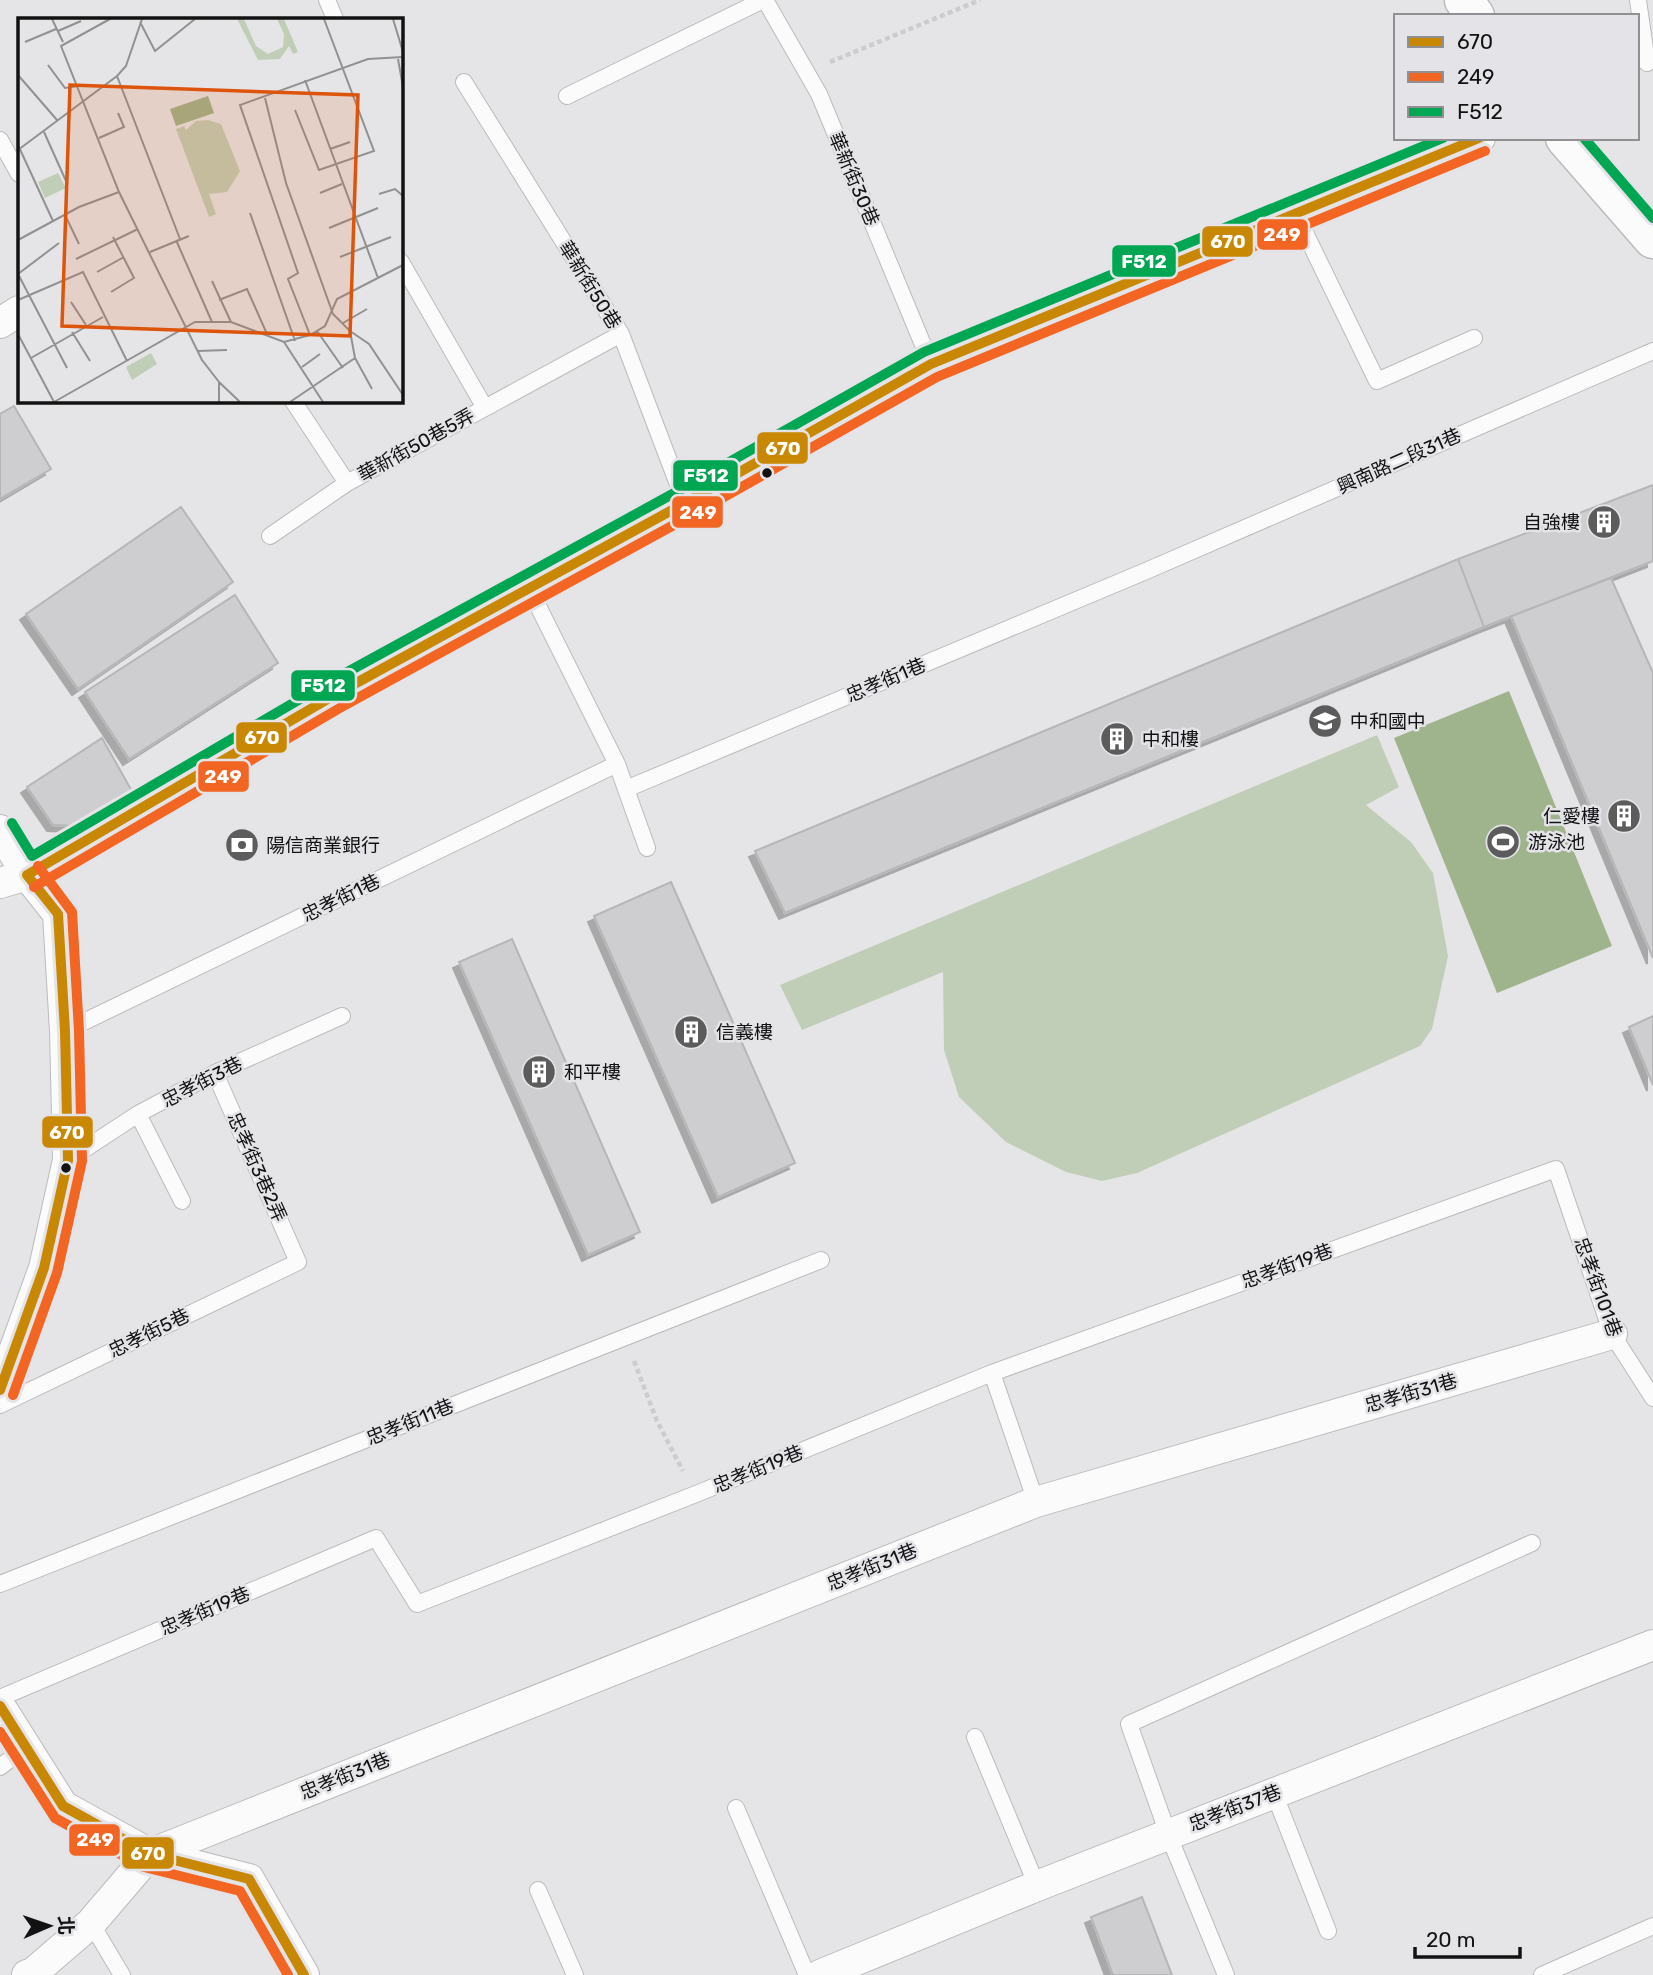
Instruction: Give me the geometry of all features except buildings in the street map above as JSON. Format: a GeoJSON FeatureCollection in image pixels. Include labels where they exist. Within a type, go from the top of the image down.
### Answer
{"type":"FeatureCollection","features":[{"type":"Feature","properties":{"kind":"street"},"geometry":{"type":"LineString","coordinates":[[14,879],[338,693],[685,503],[931,364],[1475,140]]}},
{"type":"Feature","properties":{"kind":"street"},"geometry":{"type":"LineString","coordinates":[[1567,140],[1653,239]]}},
{"type":"Feature","properties":{"kind":"street"},"geometry":{"type":"LineString","coordinates":[[0,323],[18,313]]}},
{"type":"Feature","properties":{"kind":"street"},"geometry":{"type":"LineString","coordinates":[[0,830],[14,879],[58,914],[65,1031],[68,1160],[44,1268],[0,1390]]}},
{"type":"Feature","properties":{"kind":"street","name":"忠孝街31巷"},"geometry":{"type":"LineString","coordinates":[[150,1854],[1036,1502],[1612,1334]]}},
{"type":"Feature","properties":{"kind":"street","name":"忠孝街37巷"},"geometry":{"type":"LineString","coordinates":[[820,1975],[1168,1834],[1653,1645]]}},
{"type":"Feature","properties":{"kind":"street"},"geometry":{"type":"LineString","coordinates":[[0,1706],[63,1806],[150,1854],[249,1879],[304,1975]]}},
{"type":"Feature","properties":{"kind":"street"},"geometry":{"type":"LineString","coordinates":[[30,1975],[91,1923],[150,1854]]}},
{"type":"Feature","properties":{"kind":"lane"},"geometry":{"type":"LineString","coordinates":[[327,0],[335,18]]}},
{"type":"Feature","properties":{"kind":"lane"},"geometry":{"type":"LineString","coordinates":[[568,96],[764,0]]}},
{"type":"Feature","properties":{"kind":"lane","name":"華新街30巷"},"geometry":{"type":"LineString","coordinates":[[764,0],[809,76],[931,364]]}},
{"type":"Feature","properties":{"kind":"lane"},"geometry":{"type":"LineString","coordinates":[[1638,0],[1646,64]]}},
{"type":"Feature","properties":{"kind":"lane","name":"華新街50巷"},"geometry":{"type":"LineString","coordinates":[[464,82],[621,334],[685,503]]}},
{"type":"Feature","properties":{"kind":"lane"},"geometry":{"type":"LineString","coordinates":[[0,141],[18,166]]}},
{"type":"Feature","properties":{"kind":"lane"},"geometry":{"type":"LineString","coordinates":[[1296,214],[1377,381],[1474,338]]}},
{"type":"Feature","properties":{"kind":"lane","name":"華新街50巷5弄"},"geometry":{"type":"LineString","coordinates":[[402,264],[485,408]]}},
{"type":"Feature","properties":{"kind":"lane","name":"華新街50巷5弄"},"geometry":{"type":"LineString","coordinates":[[270,536],[347,483],[621,334]]}},
{"type":"Feature","properties":{"kind":"lane","name":"興南路二段31巷"},"geometry":{"type":"LineString","coordinates":[[1146,572],[1653,351]]}},
{"type":"Feature","properties":{"kind":"lane","name":"華新街50巷5弄"},"geometry":{"type":"LineString","coordinates":[[294,402],[347,483]]}},
{"type":"Feature","properties":{"kind":"lane","name":"忠孝街1巷"},"geometry":{"type":"LineString","coordinates":[[626,789],[1146,572]]}},
{"type":"Feature","properties":{"kind":"lane"},"geometry":{"type":"LineString","coordinates":[[528,588],[617,764],[647,848]]}},
{"type":"Feature","properties":{"kind":"lane","name":"忠孝街1巷"},"geometry":{"type":"LineString","coordinates":[[65,1031],[617,764]]}},
{"type":"Feature","properties":{"kind":"lane","name":"忠孝街3巷"},"geometry":{"type":"LineString","coordinates":[[68,1160],[138,1114],[215,1073],[342,1016]]}},
{"type":"Feature","properties":{"kind":"lane","name":"忠孝街3巷2弄"},"geometry":{"type":"LineString","coordinates":[[215,1073],[298,1262]]}},
{"type":"Feature","properties":{"kind":"lane"},"geometry":{"type":"LineString","coordinates":[[138,1114],[182,1201]]}},
{"type":"Feature","properties":{"kind":"lane","name":"忠孝街101巷"},"geometry":{"type":"LineString","coordinates":[[1556,1169],[1612,1334],[1653,1398]]}},
{"type":"Feature","properties":{"kind":"lane","name":"忠孝街19巷"},"geometry":{"type":"LineString","coordinates":[[0,1698],[376,1538],[417,1604],[992,1373],[1556,1169]]}},
{"type":"Feature","properties":{"kind":"lane","name":"忠孝街11巷"},"geometry":{"type":"LineString","coordinates":[[0,1584],[821,1260]]}},
{"type":"Feature","properties":{"kind":"lane","name":"忠孝街5巷"},"geometry":{"type":"LineString","coordinates":[[0,1405],[298,1262]]}},
{"type":"Feature","properties":{"kind":"lane"},"geometry":{"type":"LineString","coordinates":[[992,1373],[1036,1502]]}},
{"type":"Feature","properties":{"kind":"lane"},"geometry":{"type":"LineString","coordinates":[[1226,1975],[1168,1834],[1129,1724],[1532,1543]]}},
{"type":"Feature","properties":{"kind":"lane"},"geometry":{"type":"LineString","coordinates":[[975,1737],[1037,1886]]}},
{"type":"Feature","properties":{"kind":"lane"},"geometry":{"type":"LineString","coordinates":[[0,1767],[26,1747]]}},
{"type":"Feature","properties":{"kind":"lane"},"geometry":{"type":"LineString","coordinates":[[1274,1793],[1328,1931]]}},
{"type":"Feature","properties":{"kind":"lane"},"geometry":{"type":"LineString","coordinates":[[736,1808],[807,1975]]}},
{"type":"Feature","properties":{"kind":"lane"},"geometry":{"type":"LineString","coordinates":[[538,1890],[575,1975]]}},
{"type":"Feature","properties":{"kind":"lane"},"geometry":{"type":"LineString","coordinates":[[91,1923],[122,1975]]}},
{"type":"Feature","properties":{"kind":"lane"},"geometry":{"type":"LineString","coordinates":[[1542,1975],[1653,1926]]}},
{"type":"Feature","properties":{"kind":"path"},"geometry":{"type":"LineString","coordinates":[[809,76],[832,61],[979,0]]}},
{"type":"Feature","properties":{"kind":"path"},"geometry":{"type":"LineString","coordinates":[[624,1338],[657,1420],[696,1494]]}},
{"type":"Feature","properties":{"kind":"shaded area","name":"游泳池"},"geometry":{"type":"Polygon","coordinates":[[[1509,691],[1612,946],[1497,993],[1394,738],[1509,691]]]}},
{"type":"Feature","properties":{"kind":"shaded area"},"geometry":{"type":"Polygon","coordinates":[[[1377,735],[1399,787],[1366,805],[1411,842],[1433,873],[1448,956],[1432,1029],[1420,1046],[1137,1173],[1102,1181],[1066,1172],[1006,1142],[959,1097],[944,1050],[943,972],[802,1030],[780,985],[1377,735]]]}},
{"type":"Feature","properties":{"kind":"transit line","name":"F512"},"geometry":{"type":"LineString","coordinates":[[12,823],[32,856],[331,681],[678,491],[924,352],[1438,140]]}},
{"type":"Feature","properties":{"kind":"transit line","name":"670"},"geometry":{"type":"LineString","coordinates":[[27,875],[338,693],[685,503],[931,364],[1474,140]]}},
{"type":"Feature","properties":{"kind":"transit line","name":"F512"},"geometry":{"type":"LineString","coordinates":[[1586,140],[1653,218]]}},
{"type":"Feature","properties":{"kind":"transit line","name":"249"},"geometry":{"type":"LineString","coordinates":[[34,887],[345,705],[937,377],[1485,151]]}},
{"type":"Feature","properties":{"kind":"transit line","name":"249"},"geometry":{"type":"LineString","coordinates":[[13,1395],[57,1273],[82,1161],[79,1031],[72,912],[38,866]]}},
{"type":"Feature","properties":{"kind":"transit line","name":"670"},"geometry":{"type":"LineString","coordinates":[[0,1390],[44,1268],[68,1160],[65,1031],[58,914],[27,875]]}},
{"type":"Feature","properties":{"kind":"transit line","name":"670"},"geometry":{"type":"LineString","coordinates":[[0,1706],[63,1806],[150,1854],[249,1879],[304,1975]]}},
{"type":"Feature","properties":{"kind":"transit line","name":"249"},"geometry":{"type":"LineString","coordinates":[[0,1732],[55,1818],[144,1867],[240,1891],[288,1975]]}},
{"type":"Feature","properties":{"kind":"place","name":"自強樓"},"geometry":{"type":"Point","coordinates":[1604,522]}},
{"type":"Feature","properties":{"kind":"place","name":"中和國中"},"geometry":{"type":"Point","coordinates":[1325,721]}},
{"type":"Feature","properties":{"kind":"place","name":"中和樓"},"geometry":{"type":"Point","coordinates":[1117,739]}},
{"type":"Feature","properties":{"kind":"place","name":"仁愛樓"},"geometry":{"type":"Point","coordinates":[1624,816]}},
{"type":"Feature","properties":{"kind":"place","name":"游泳池"},"geometry":{"type":"Point","coordinates":[1503,842]}},
{"type":"Feature","properties":{"kind":"place","name":"陽信商業銀行"},"geometry":{"type":"Point","coordinates":[242,845]}},
{"type":"Feature","properties":{"kind":"place","name":"信義樓"},"geometry":{"type":"Point","coordinates":[691,1032]}},
{"type":"Feature","properties":{"kind":"place","name":"和平樓"},"geometry":{"type":"Point","coordinates":[539,1072]}}]}
